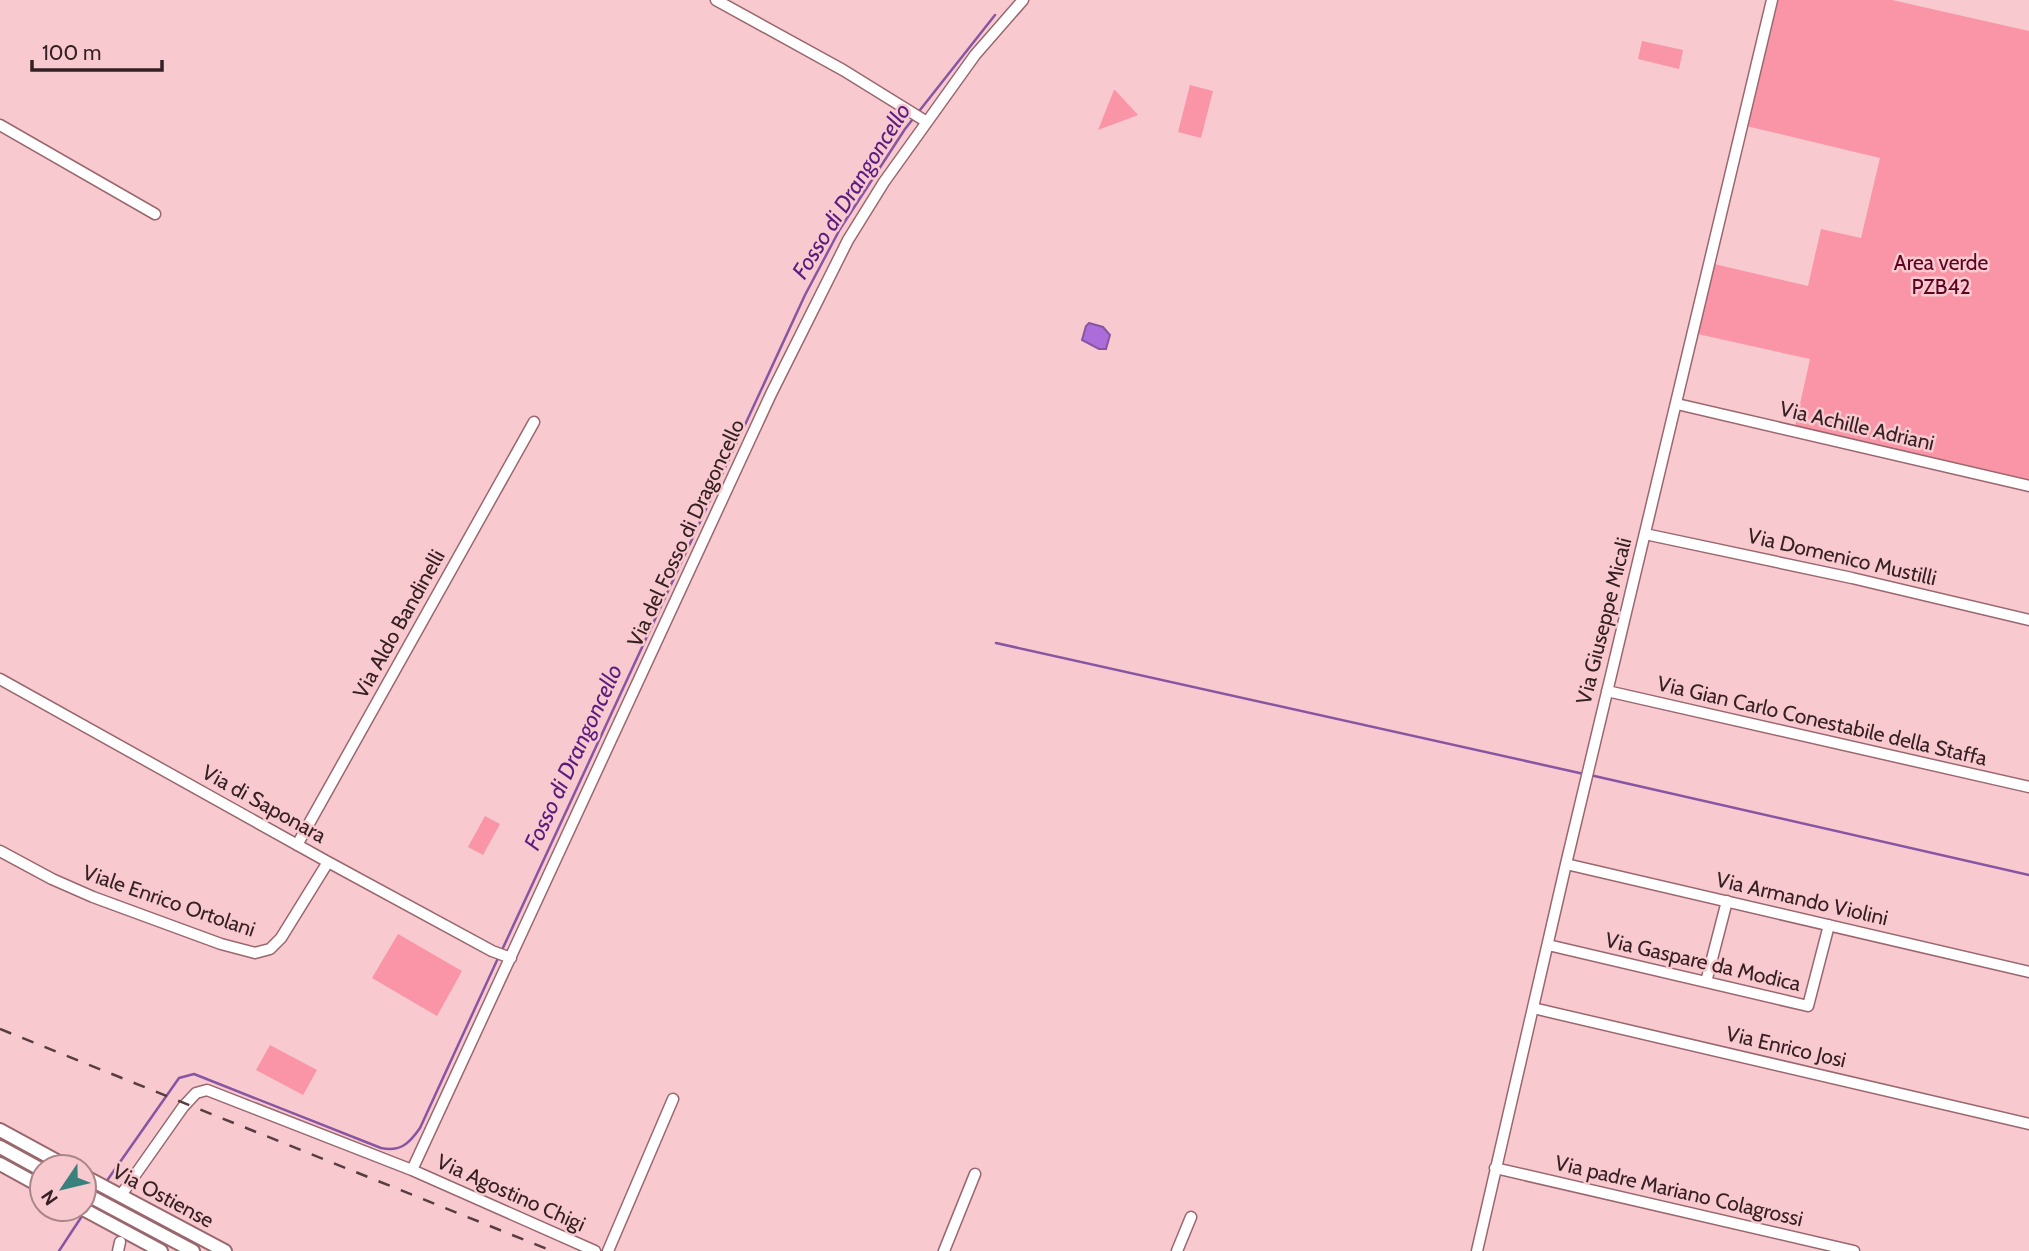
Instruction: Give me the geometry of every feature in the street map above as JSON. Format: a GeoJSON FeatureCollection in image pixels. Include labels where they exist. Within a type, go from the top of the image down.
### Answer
{"type":"FeatureCollection","features":[{"type":"Feature","properties":{"kind":"main road"},"geometry":{"type":"LineString","coordinates":[[0,1130],[42,1153]]}},
{"type":"Feature","properties":{"kind":"main road"},"geometry":{"type":"LineString","coordinates":[[0,1147],[28,1162]]}},
{"type":"Feature","properties":{"kind":"main road"},"geometry":{"type":"LineString","coordinates":[[0,1164],[28,1179]]}},
{"type":"Feature","properties":{"kind":"main road","name":"Via Ostiense"},"geometry":{"type":"LineString","coordinates":[[98,1183],[225,1251]]}},
{"type":"Feature","properties":{"kind":"main road"},"geometry":{"type":"LineString","coordinates":[[98,1200],[193,1251]]}},
{"type":"Feature","properties":{"kind":"main road"},"geometry":{"type":"LineString","coordinates":[[98,1217],[161,1251]]}},
{"type":"Feature","properties":{"kind":"street"},"geometry":{"type":"LineString","coordinates":[[716,0],[843,70],[918,116]]}},
{"type":"Feature","properties":{"kind":"street","name":"Via del Fosso di Dragoncello"},"geometry":{"type":"LineString","coordinates":[[412,1170],[771,394],[848,240],[884,182],[918,116],[1023,0]]}},
{"type":"Feature","properties":{"kind":"street","name":"Via Giuseppe Micali"},"geometry":{"type":"LineString","coordinates":[[1477,1251],[1585,783],[1772,0]]}},
{"type":"Feature","properties":{"kind":"street"},"geometry":{"type":"LineString","coordinates":[[0,125],[155,214]]}},
{"type":"Feature","properties":{"kind":"street","name":"Via Achille Adriani"},"geometry":{"type":"LineString","coordinates":[[1677,404],[2029,486]]}},
{"type":"Feature","properties":{"kind":"street","name":"Via Aldo Bandinelli"},"geometry":{"type":"LineString","coordinates":[[297,845],[534,422]]}},
{"type":"Feature","properties":{"kind":"street","name":"Via Domenico Mustilli"},"geometry":{"type":"LineString","coordinates":[[1645,534],[1852,578],[2029,620]]}},
{"type":"Feature","properties":{"kind":"street","name":"Via di Saponara"},"geometry":{"type":"LineString","coordinates":[[0,679],[328,862],[492,951],[509,957]]}},
{"type":"Feature","properties":{"kind":"street","name":"Via Gian Carlo Conestabile della Staffa"},"geometry":{"type":"LineString","coordinates":[[1607,691],[2029,788]]}},
{"type":"Feature","properties":{"kind":"street","name":"Viale Enrico Ortolani"},"geometry":{"type":"LineString","coordinates":[[0,851],[93,897],[221,944],[255,953],[270,949],[281,938],[328,862]]}},
{"type":"Feature","properties":{"kind":"street","name":"Via Armando Violini"},"geometry":{"type":"LineString","coordinates":[[1566,864],[2029,972]]}},
{"type":"Feature","properties":{"kind":"street"},"geometry":{"type":"LineString","coordinates":[[1706,982],[1727,901]]}},
{"type":"Feature","properties":{"kind":"street","name":"Via Gaspare da Modica"},"geometry":{"type":"LineString","coordinates":[[1548,945],[1808,1006],[1829,925]]}},
{"type":"Feature","properties":{"kind":"street","name":"Via Enrico Josi"},"geometry":{"type":"LineString","coordinates":[[1533,1008],[2029,1124]]}},
{"type":"Feature","properties":{"kind":"street"},"geometry":{"type":"LineString","coordinates":[[121,1195],[179,1112],[194,1095],[203,1090],[215,1092],[412,1170]]}},
{"type":"Feature","properties":{"kind":"street"},"geometry":{"type":"LineString","coordinates":[[608,1251],[673,1099]]}},
{"type":"Feature","properties":{"kind":"street","name":"Via padre Mariano Colagrossi"},"geometry":{"type":"LineString","coordinates":[[1495,1168],[1854,1251]]}},
{"type":"Feature","properties":{"kind":"street","name":"Via Agostino Chigi"},"geometry":{"type":"LineString","coordinates":[[412,1170],[595,1251]]}},
{"type":"Feature","properties":{"kind":"street"},"geometry":{"type":"LineString","coordinates":[[944,1251],[975,1174]]}},
{"type":"Feature","properties":{"kind":"street"},"geometry":{"type":"LineString","coordinates":[[1177,1251],[1191,1217]]}},
{"type":"Feature","properties":{"kind":"green space","name":"Area verde PZB42"},"geometry":{"type":"Polygon","coordinates":[[[1772,0],[1892,0],[2029,31],[2029,486],[1794,431],[1810,359],[1693,333],[1710,263],[1808,286],[1821,229],[1861,238],[1880,158],[1742,125],[1772,0]]]}},
{"type":"Feature","properties":{"kind":"green space"},"geometry":{"type":"Polygon","coordinates":[[[1642,41],[1683,50],[1679,69],[1638,59],[1642,41]]]}},
{"type":"Feature","properties":{"kind":"green space"},"geometry":{"type":"Polygon","coordinates":[[[1190,85],[1213,91],[1201,138],[1178,132],[1190,85]]]}},
{"type":"Feature","properties":{"kind":"green space"},"geometry":{"type":"Polygon","coordinates":[[[1114,90],[1138,115],[1098,130],[1114,90]]]}},
{"type":"Feature","properties":{"kind":"green space"},"geometry":{"type":"Polygon","coordinates":[[[485,816],[500,824],[483,855],[468,847],[485,816]]]}},
{"type":"Feature","properties":{"kind":"green space"},"geometry":{"type":"Polygon","coordinates":[[[398,934],[462,971],[437,1016],[372,978],[398,934]]]}},
{"type":"Feature","properties":{"kind":"green space"},"geometry":{"type":"Polygon","coordinates":[[[270,1045],[317,1070],[303,1095],[256,1070],[270,1045]]]}},
{"type":"Feature","properties":{"kind":"shaded area"},"geometry":{"type":"Polygon","coordinates":[[[1089,323],[1103,327],[1110,335],[1106,349],[1099,349],[1082,340],[1089,323]]]}},
{"type":"Feature","properties":{"kind":"waterway","name":"Fosso di Drangoncello"},"geometry":{"type":"LineString","coordinates":[[502,950],[805,295],[840,229],[905,129],[995,15]]}},
{"type":"Feature","properties":{"kind":"waterway"},"geometry":{"type":"LineString","coordinates":[[996,643],[1584,774]]}},
{"type":"Feature","properties":{"kind":"waterway"},"geometry":{"type":"LineString","coordinates":[[1590,775],[2029,875]]}},
{"type":"Feature","properties":{"kind":"waterway","name":"Fosso di Drangoncello"},"geometry":{"type":"LineString","coordinates":[[106,1182],[179,1078],[194,1074],[381,1148],[394,1149],[404,1146],[420,1128],[499,956]]}},
{"type":"Feature","properties":{"kind":"waterway","name":"Fosso di Drangoncello"},"geometry":{"type":"LineString","coordinates":[[59,1251],[77,1223]]}},
{"type":"Feature","properties":{"kind":"railway"},"geometry":{"type":"LineString","coordinates":[[0,1029],[552,1251]]}}]}
